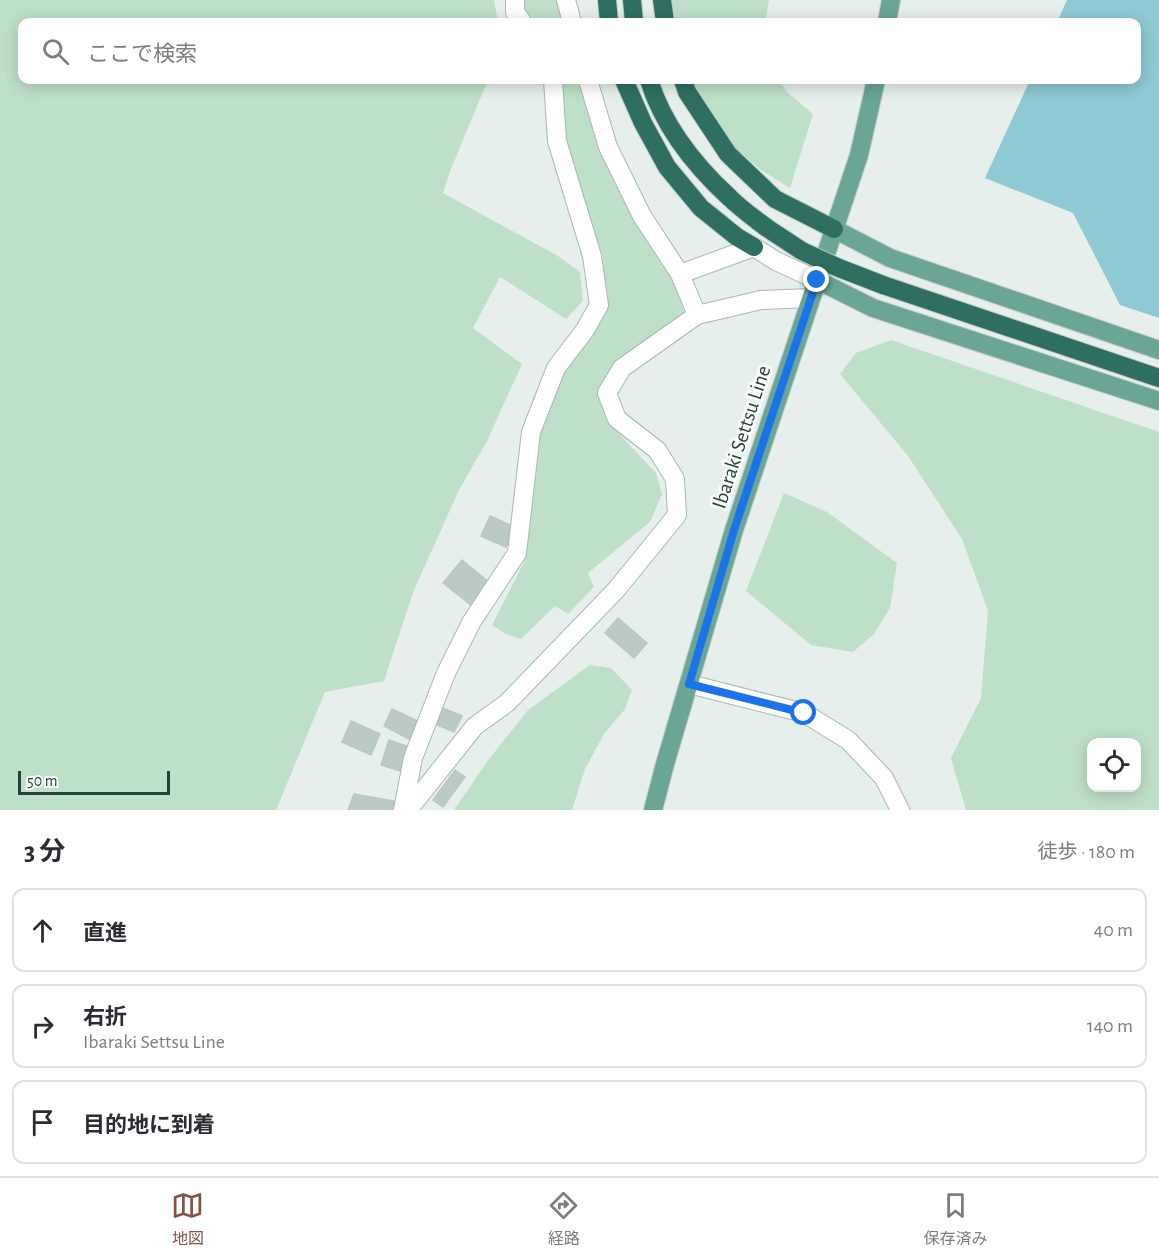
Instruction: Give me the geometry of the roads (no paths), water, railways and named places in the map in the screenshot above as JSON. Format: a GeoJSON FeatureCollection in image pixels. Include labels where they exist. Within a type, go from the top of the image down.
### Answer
{"type":"FeatureCollection","features":[{"type":"Feature","properties":{"kind":"highway"},"geometry":{"type":"LineString","coordinates":[[607,0],[609,18]]}},
{"type":"Feature","properties":{"kind":"highway"},"geometry":{"type":"LineString","coordinates":[[632,0],[634,18]]}},
{"type":"Feature","properties":{"kind":"highway"},"geometry":{"type":"LineString","coordinates":[[662,0],[664,18]]}},
{"type":"Feature","properties":{"kind":"highway"},"geometry":{"type":"LineString","coordinates":[[626,84],[643,123],[667,167],[701,208],[737,237],[754,247]]}},
{"type":"Feature","properties":{"kind":"highway"},"geometry":{"type":"LineString","coordinates":[[650,84],[681,144],[703,172],[730,199],[767,228],[802,250],[839,268],[883,285],[1159,378]]}},
{"type":"Feature","properties":{"kind":"highway"},"geometry":{"type":"LineString","coordinates":[[684,84],[687,92],[728,154],[775,199],[834,229]]}},
{"type":"Feature","properties":{"kind":"main road"},"geometry":{"type":"LineString","coordinates":[[888,18],[891,0]]}},
{"type":"Feature","properties":{"kind":"main road","name":"Ibaraki Settsu Line"},"geometry":{"type":"LineString","coordinates":[[653,810],[734,530],[859,155],[875,84]]}},
{"type":"Feature","properties":{"kind":"main road"},"geometry":{"type":"LineString","coordinates":[[834,229],[890,258],[1159,350]]}},
{"type":"Feature","properties":{"kind":"main road"},"geometry":{"type":"LineString","coordinates":[[817,280],[873,308],[1159,401]]}},
{"type":"Feature","properties":{"kind":"street"},"geometry":{"type":"LineString","coordinates":[[515,0],[515,12],[519,18]]}},
{"type":"Feature","properties":{"kind":"street"},"geometry":{"type":"LineString","coordinates":[[566,0],[571,18]]}},
{"type":"Feature","properties":{"kind":"street"},"geometry":{"type":"LineString","coordinates":[[402,810],[413,758],[446,673],[472,621],[517,553],[531,432],[555,368],[585,330],[599,305],[592,256],[557,141],[553,84]]}},
{"type":"Feature","properties":{"kind":"street"},"geometry":{"type":"LineString","coordinates":[[589,84],[608,147],[642,216],[680,274],[697,315]]}},
{"type":"Feature","properties":{"kind":"street"},"geometry":{"type":"LineString","coordinates":[[680,274],[754,247],[776,261],[817,280]]}},
{"type":"Feature","properties":{"kind":"street"},"geometry":{"type":"LineString","coordinates":[[408,810],[475,726],[507,703],[616,590],[677,515],[675,479],[657,450],[617,419],[607,393],[622,368],[697,315],[761,300],[811,298]]}},
{"type":"Feature","properties":{"kind":"street"},"geometry":{"type":"LineString","coordinates":[[689,684],[804,713],[848,740],[884,778],[900,810]]}},
{"type":"Feature","properties":{"kind":"water"},"geometry":{"type":"Polygon","coordinates":[[[1067,0],[1159,0],[1159,318],[1120,305],[1073,213],[985,178],[1028,84],[1141,84],[1141,18],[1059,18],[1067,0]]]}}]}
